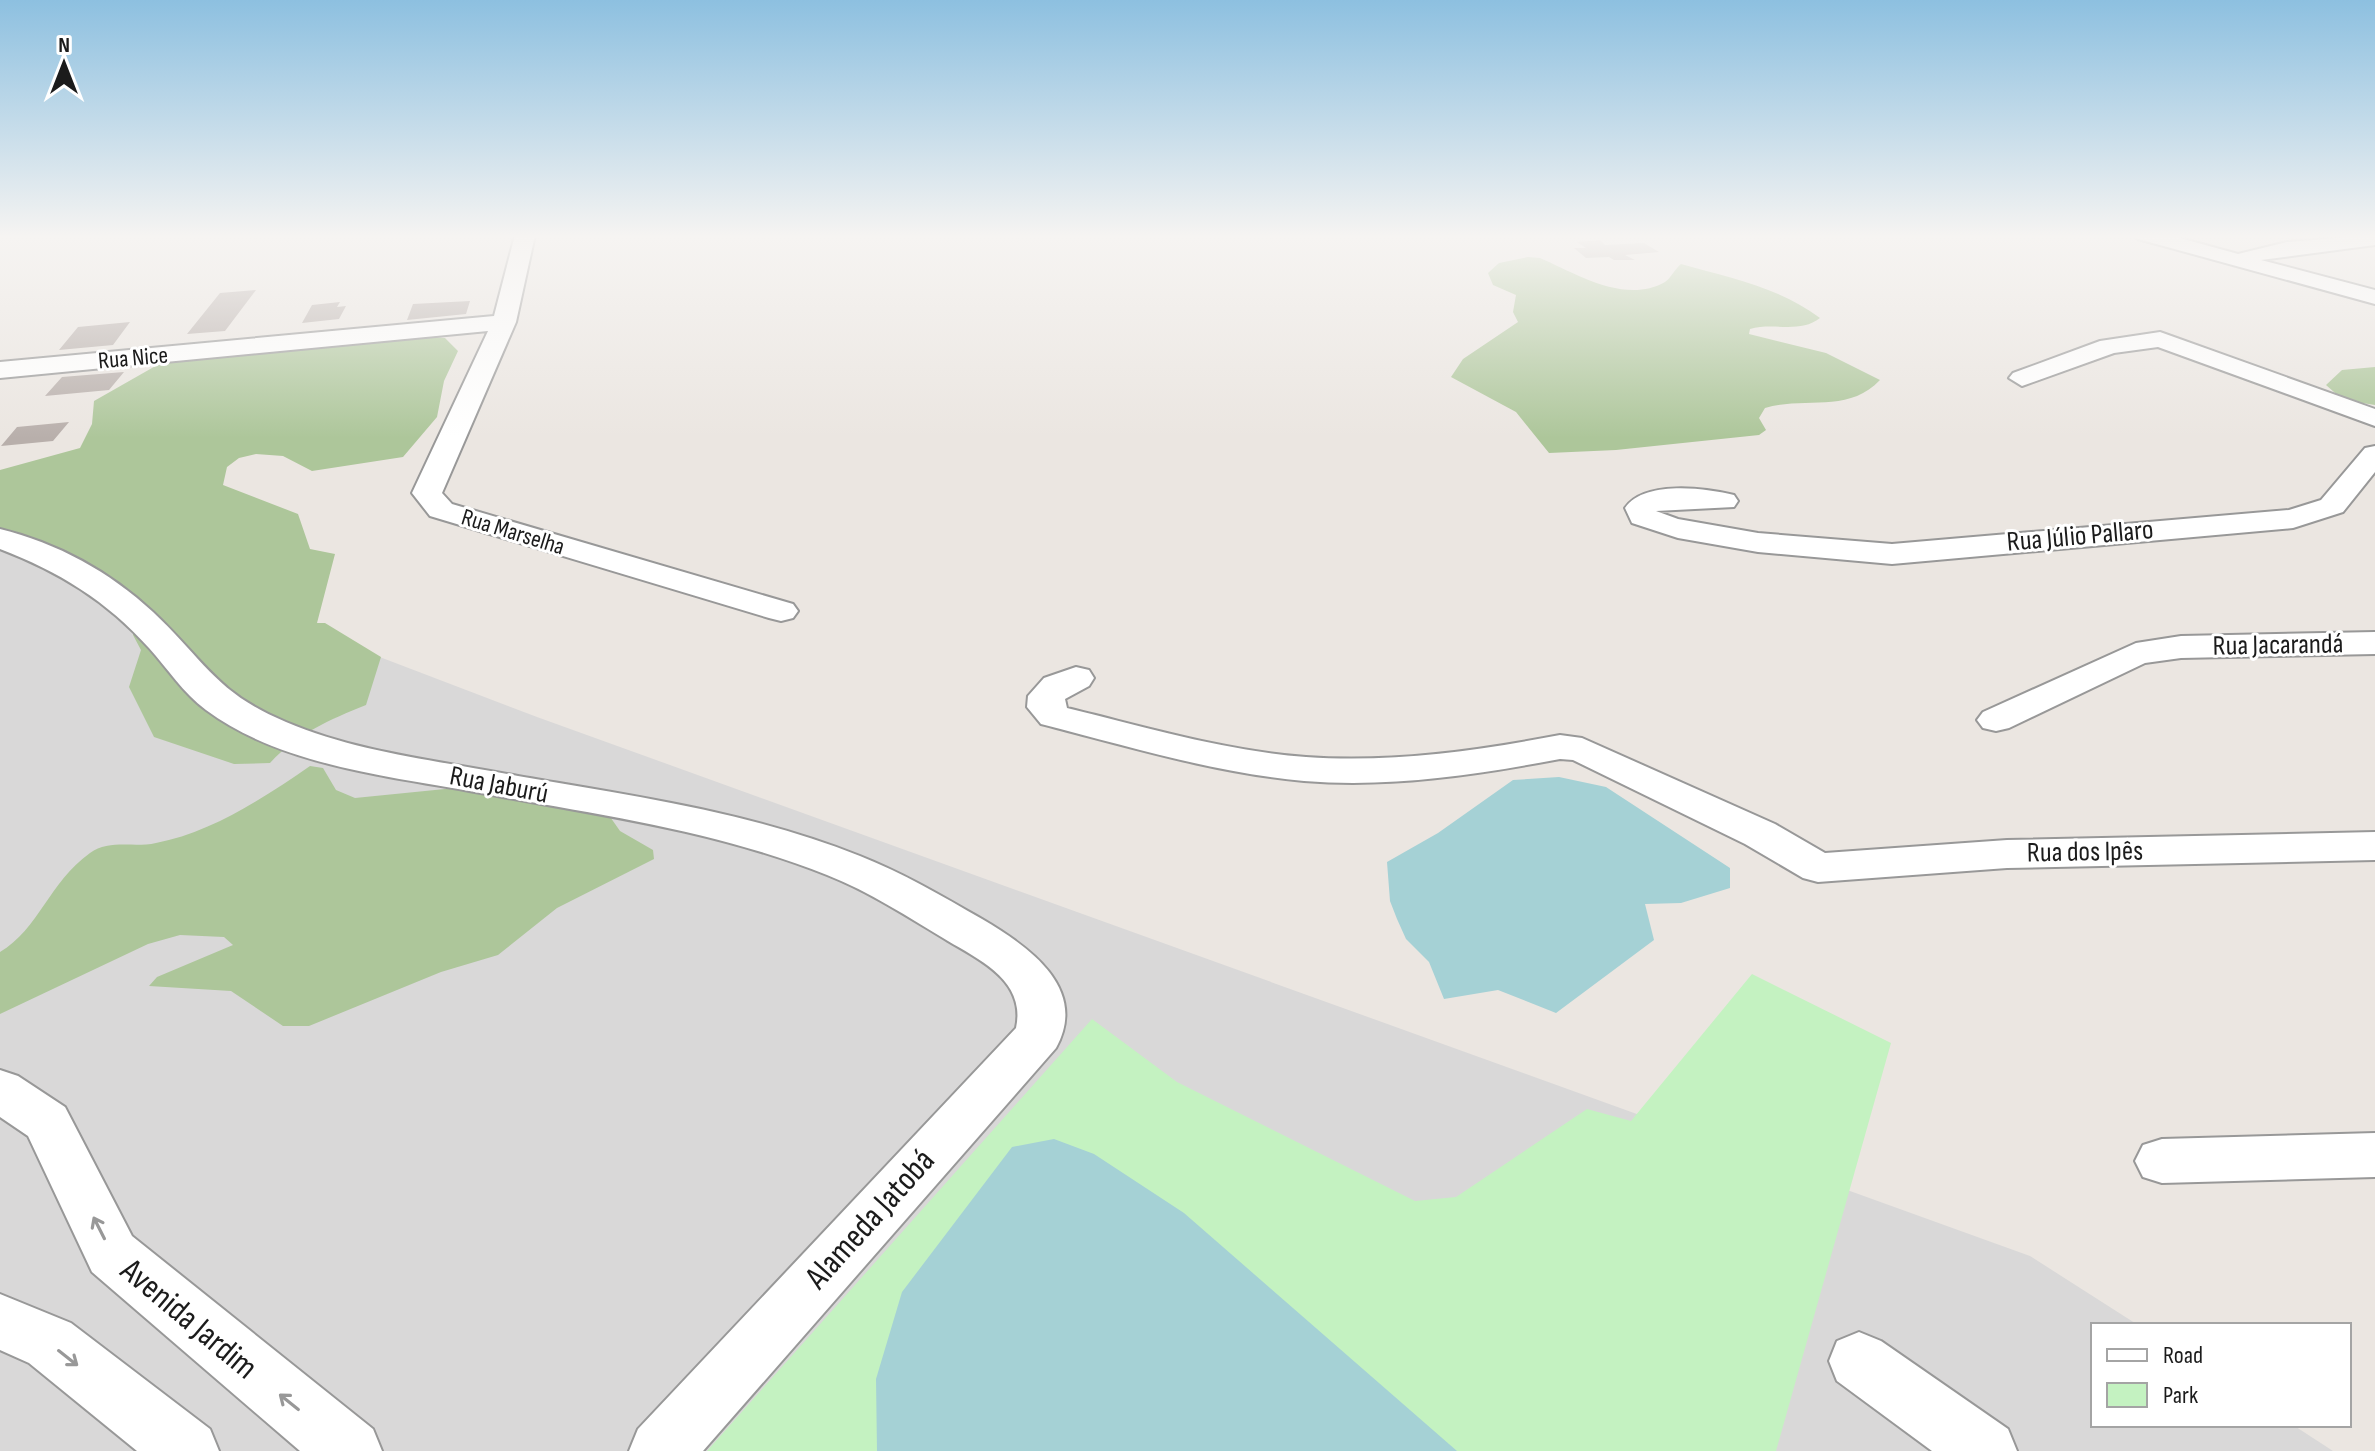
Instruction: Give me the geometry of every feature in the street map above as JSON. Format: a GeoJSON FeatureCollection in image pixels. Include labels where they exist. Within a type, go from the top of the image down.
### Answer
{"type":"FeatureCollection","features":[{"type":"Feature","properties":{"kind":"street","name":"Rua Marselha"},"geometry":{"type":"LineString","coordinates":[[509,303],[504,322],[427,493],[432,503],[441,510],[781,611]]}},
{"type":"Feature","properties":{"kind":"street","name":"Rua Nice"},"geometry":{"type":"LineString","coordinates":[[0,370],[504,322]]}},
{"type":"Feature","properties":{"kind":"street"},"geometry":{"type":"LineString","coordinates":[[2022,378],[2100,348],[2160,339],[2375,418]]}},
{"type":"Feature","properties":{"kind":"street","name":"Rua Júlio Pallaro"},"geometry":{"type":"LineString","coordinates":[[1723,501],[1672,500],[1649,502],[1640,508],[1643,517],[1658,525],[1760,543],[1846,553],[1892,554],[2293,519],[2332,506],[2375,454]]}},
{"type":"Feature","properties":{"kind":"street","name":"Rua Jaburú"},"geometry":{"type":"LineString","coordinates":[[0,538],[93,577],[134,612],[221,705],[289,738],[370,760],[740,832],[829,860],[891,886],[995,948],[1030,978]]}},
{"type":"Feature","properties":{"kind":"street","name":"Rua Jacarandá"},"geometry":{"type":"LineString","coordinates":[[1996,720],[2136,654],[2181,647],[2375,643]]}},
{"type":"Feature","properties":{"kind":"street","name":"Rua dos Ipês"},"geometry":{"type":"LineString","coordinates":[[1076,678],[1046,696],[1046,707],[1054,716],[1231,758],[1289,766],[1391,771],[1560,747],[1582,750],[1760,834],[1818,868],[2007,854],[2375,846]]}},
{"type":"Feature","properties":{"kind":"street","name":"Alameda Jatobá"},"geometry":{"type":"LineString","coordinates":[[661,1451],[1039,1035],[1045,1018],[1041,991],[1030,978]]}},
{"type":"Feature","properties":{"kind":"street","name":"Avenida Jardim"},"geometry":{"type":"LineString","coordinates":[[0,1090],[47,1122],[112,1254],[208,1337],[350,1451]]}},
{"type":"Feature","properties":{"kind":"street"},"geometry":{"type":"LineString","coordinates":[[2162,1161],[2375,1155]]}},
{"type":"Feature","properties":{"kind":"street"},"geometry":{"type":"LineString","coordinates":[[0,1321],[50,1343],[187,1451]]}},
{"type":"Feature","properties":{"kind":"street"},"geometry":{"type":"LineString","coordinates":[[1859,1361],[1985,1451]]}},
{"type":"Feature","properties":{"kind":"shaded area"},"geometry":{"type":"Polygon","coordinates":[[[0,516],[18,519],[537,717],[2030,1256],[2135,1323],[2091,1323],[2091,1427],[2296,1427],[2333,1451],[0,1451],[0,516]]]}},
{"type":"Feature","properties":{"kind":"green space"},"geometry":{"type":"Polygon","coordinates":[[[1515,303],[1796,303],[1820,318],[1795,327],[1750,329],[1749,334],[1826,353],[1880,380],[1868,390],[1840,401],[1765,408],[1759,418],[1766,430],[1759,435],[1616,450],[1549,453],[1516,412],[1451,377],[1463,359],[1518,322],[1513,312],[1515,303]]]}},
{"type":"Feature","properties":{"kind":"green space"},"geometry":{"type":"Polygon","coordinates":[[[421,336],[445,338],[458,351],[444,381],[437,417],[403,457],[312,471],[283,456],[256,454],[239,458],[227,467],[223,485],[298,514],[310,549],[335,554],[317,623],[325,623],[381,657],[366,705],[303,735],[270,763],[234,764],[154,737],[129,687],[141,650],[133,635],[135,610],[0,533],[0,470],[80,448],[92,424],[94,401],[159,364],[421,336]]]}},
{"type":"Feature","properties":{"kind":"green space"},"geometry":{"type":"Polygon","coordinates":[[[2375,367],[2375,405],[2343,400],[2326,385],[2342,370],[2375,367]]]}},
{"type":"Feature","properties":{"kind":"green space"},"geometry":{"type":"Polygon","coordinates":[[[310,766],[323,768],[336,790],[355,798],[485,785],[599,801],[620,831],[653,850],[654,859],[557,908],[498,955],[441,972],[309,1026],[283,1026],[231,991],[149,986],[157,977],[233,945],[224,937],[180,935],[148,944],[0,1014],[0,952],[25,931],[64,877],[90,853],[105,846],[156,843],[197,831],[256,801],[310,766]]]}},
{"type":"Feature","properties":{"kind":"green space"},"geometry":{"type":"Polygon","coordinates":[[[1752,974],[1891,1043],[1776,1451],[707,1451],[1092,1019],[1177,1082],[1415,1201],[1456,1197],[1587,1109],[1631,1121],[1752,974]]]}},
{"type":"Feature","properties":{"kind":"water"},"geometry":{"type":"Polygon","coordinates":[[[1559,777],[1606,787],[1730,868],[1730,888],[1681,903],[1645,904],[1654,940],[1556,1013],[1498,990],[1444,999],[1429,962],[1406,939],[1397,919],[1390,901],[1387,862],[1438,833],[1513,780],[1559,777]]]}},
{"type":"Feature","properties":{"kind":"water"},"geometry":{"type":"Polygon","coordinates":[[[1054,1139],[1094,1154],[1184,1213],[1457,1451],[877,1451],[876,1379],[902,1292],[1012,1147],[1054,1139]]]}},
{"type":"Feature","properties":{"kind":"building"},"geometry":{"type":"Polygon","coordinates":[[[212,303],[246,303],[225,331],[187,334],[212,303]]]}},
{"type":"Feature","properties":{"kind":"building"},"geometry":{"type":"Polygon","coordinates":[[[340,303],[337,307],[346,306],[339,319],[302,323],[312,305],[340,303]]]}},
{"type":"Feature","properties":{"kind":"building"},"geometry":{"type":"Polygon","coordinates":[[[469,303],[466,314],[407,320],[413,304],[469,303]]]}},
{"type":"Feature","properties":{"kind":"building"},"geometry":{"type":"Polygon","coordinates":[[[130,322],[113,345],[59,350],[78,327],[130,322]]]}},
{"type":"Feature","properties":{"kind":"building"},"geometry":{"type":"Polygon","coordinates":[[[124,372],[109,390],[45,396],[62,377],[124,372]]]}},
{"type":"Feature","properties":{"kind":"building"},"geometry":{"type":"Polygon","coordinates":[[[69,422],[53,441],[1,446],[17,427],[69,422]]]}}]}
